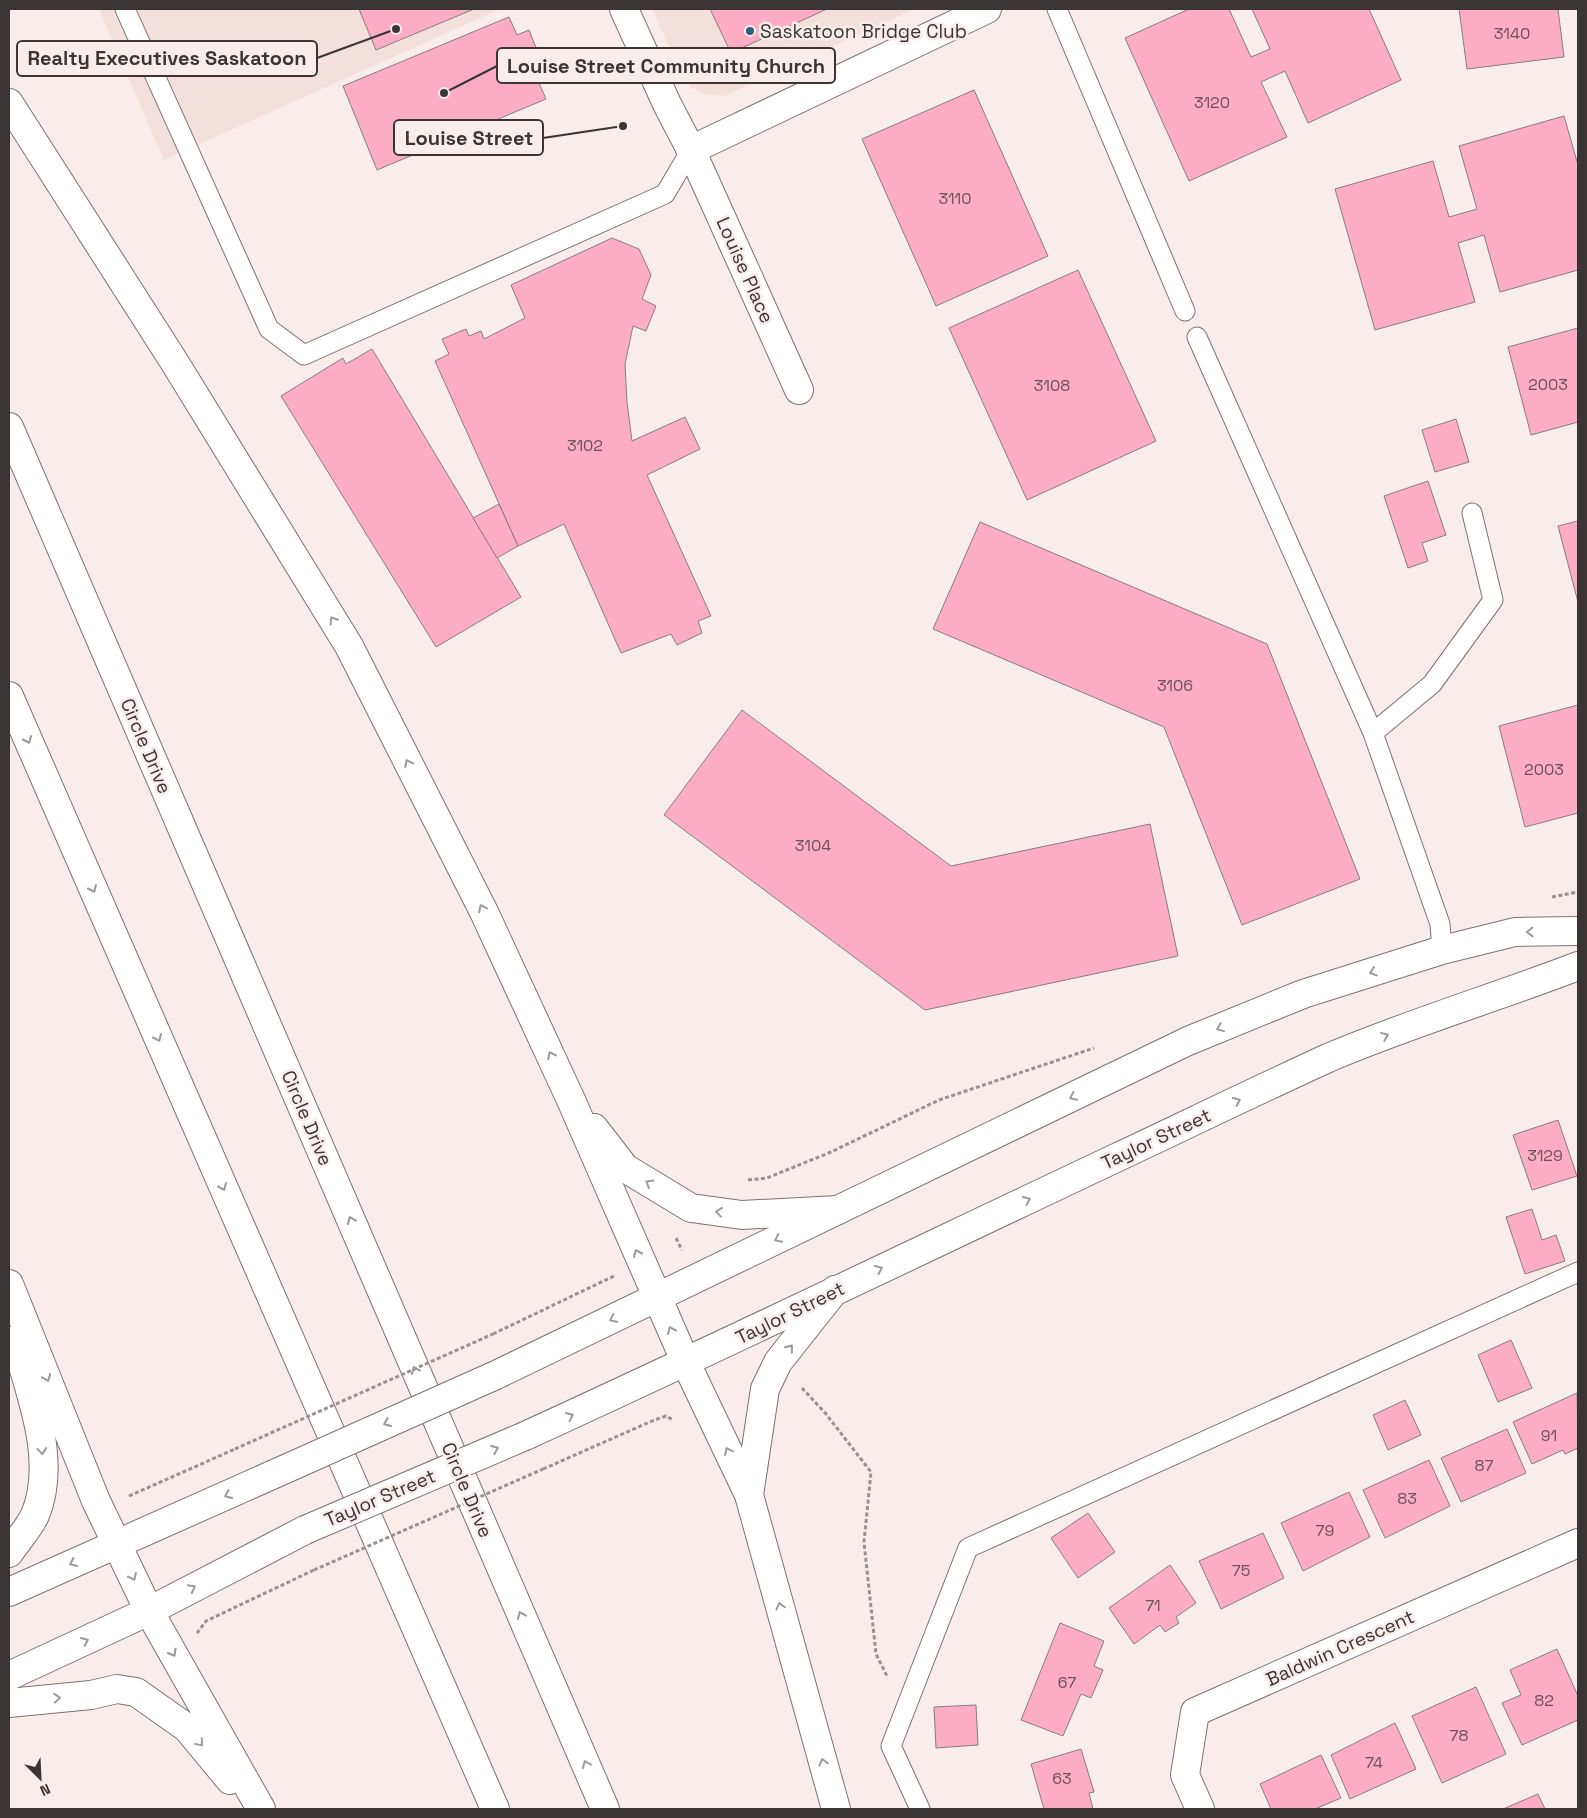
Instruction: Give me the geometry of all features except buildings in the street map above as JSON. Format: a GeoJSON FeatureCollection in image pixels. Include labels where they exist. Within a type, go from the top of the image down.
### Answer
{"type":"FeatureCollection","features":[{"type":"Feature","properties":{"kind":"main road","name":"Louise Place"},"geometry":{"type":"LineString","coordinates":[[624,9],[667,104],[691,150],[799,390]]}},
{"type":"Feature","properties":{"kind":"main road"},"geometry":{"type":"LineString","coordinates":[[691,150],[987,9]]}},
{"type":"Feature","properties":{"kind":"main road"},"geometry":{"type":"LineString","coordinates":[[9,103],[175,363],[349,646],[484,912],[571,1100],[686,1363],[749,1495],[836,1809]]}},
{"type":"Feature","properties":{"kind":"main road","name":"Circle Drive"},"geometry":{"type":"LineString","coordinates":[[9,427],[605,1809]]}},
{"type":"Feature","properties":{"kind":"main road"},"geometry":{"type":"LineString","coordinates":[[9,696],[495,1809]]}},
{"type":"Feature","properties":{"kind":"main road"},"geometry":{"type":"LineString","coordinates":[[9,1592],[496,1375],[1188,1041],[1302,994],[1442,950],[1515,932],[1578,931]]}},
{"type":"Feature","properties":{"kind":"main road","name":"Taylor Street"},"geometry":{"type":"LineString","coordinates":[[9,1676],[148,1611],[305,1530],[525,1436],[686,1363],[835,1290],[1330,1058],[1435,1016],[1514,991],[1578,966]]}},
{"type":"Feature","properties":{"kind":"main road"},"geometry":{"type":"LineString","coordinates":[[571,1100],[625,1168],[691,1208],[742,1215],[838,1210]]}},
{"type":"Feature","properties":{"kind":"main road"},"geometry":{"type":"LineString","coordinates":[[9,1284],[96,1501],[148,1611],[261,1809]]}},
{"type":"Feature","properties":{"kind":"main road"},"geometry":{"type":"LineString","coordinates":[[749,1495],[765,1389],[778,1362],[835,1290]]}},
{"type":"Feature","properties":{"kind":"main road"},"geometry":{"type":"LineString","coordinates":[[9,1319],[40,1428],[43,1460],[40,1499],[34,1517],[9,1553]]}},
{"type":"Feature","properties":{"kind":"main road","name":"Baldwin Crescent"},"geometry":{"type":"LineString","coordinates":[[1200,1809],[1185,1775],[1195,1712],[1578,1543]]}},
{"type":"Feature","properties":{"kind":"main road"},"geometry":{"type":"LineString","coordinates":[[9,1703],[92,1695],[118,1689],[136,1692],[187,1728],[253,1809]]}},
{"type":"Feature","properties":{"kind":"lane"},"geometry":{"type":"LineString","coordinates":[[125,9],[269,329],[304,356],[664,194],[691,150]]}},
{"type":"Feature","properties":{"kind":"lane"},"geometry":{"type":"LineString","coordinates":[[1056,9],[1186,311]]}},
{"type":"Feature","properties":{"kind":"lane"},"geometry":{"type":"LineString","coordinates":[[1197,337],[1373,733],[1440,924],[1442,950]]}},
{"type":"Feature","properties":{"kind":"lane"},"geometry":{"type":"LineString","coordinates":[[1373,733],[1432,684],[1493,600],[1472,513]]}},
{"type":"Feature","properties":{"kind":"lane"},"geometry":{"type":"LineString","coordinates":[[920,1809],[891,1746],[968,1548],[1578,1272]]}},
{"type":"Feature","properties":{"kind":"path"},"geometry":{"type":"LineString","coordinates":[[1557,896],[1578,892]]}},
{"type":"Feature","properties":{"kind":"path"},"geometry":{"type":"LineString","coordinates":[[738,1181],[767,1178],[831,1152],[939,1100],[1099,1046]]}},
{"type":"Feature","properties":{"kind":"path"},"geometry":{"type":"LineString","coordinates":[[96,1501],[123,1499],[493,1334],[613,1278],[616,1268],[638,1255]]}},
{"type":"Feature","properties":{"kind":"path"},"geometry":{"type":"LineString","coordinates":[[801,1387],[826,1414],[871,1472],[864,1542],[876,1654],[904,1712]]}},
{"type":"Feature","properties":{"kind":"path"},"geometry":{"type":"LineString","coordinates":[[173,1652],[199,1631],[206,1621],[314,1570],[652,1421],[666,1416],[673,1420]]}},
{"type":"Feature","properties":{"kind":"shaded area"},"geometry":{"type":"Polygon","coordinates":[[[99,9],[500,9],[164,160],[99,9]]]}},
{"type":"Feature","properties":{"kind":"shaded area"},"geometry":{"type":"Polygon","coordinates":[[[652,9],[915,9],[724,96],[703,94],[691,87],[679,69],[652,9]]]}},
{"type":"Feature","properties":{"kind":"place","name":"Realty Executives Saskatoon"},"geometry":{"type":"Point","coordinates":[396,29]}},
{"type":"Feature","properties":{"kind":"place","name":"Saskatoon Bridge Club"},"geometry":{"type":"Point","coordinates":[750,31]}},
{"type":"Feature","properties":{"kind":"place","name":"Louise Street Community Church"},"geometry":{"type":"Point","coordinates":[444,93]}},
{"type":"Feature","properties":{"kind":"place","name":"Louise Street"},"geometry":{"type":"Point","coordinates":[623,126]}}]}
